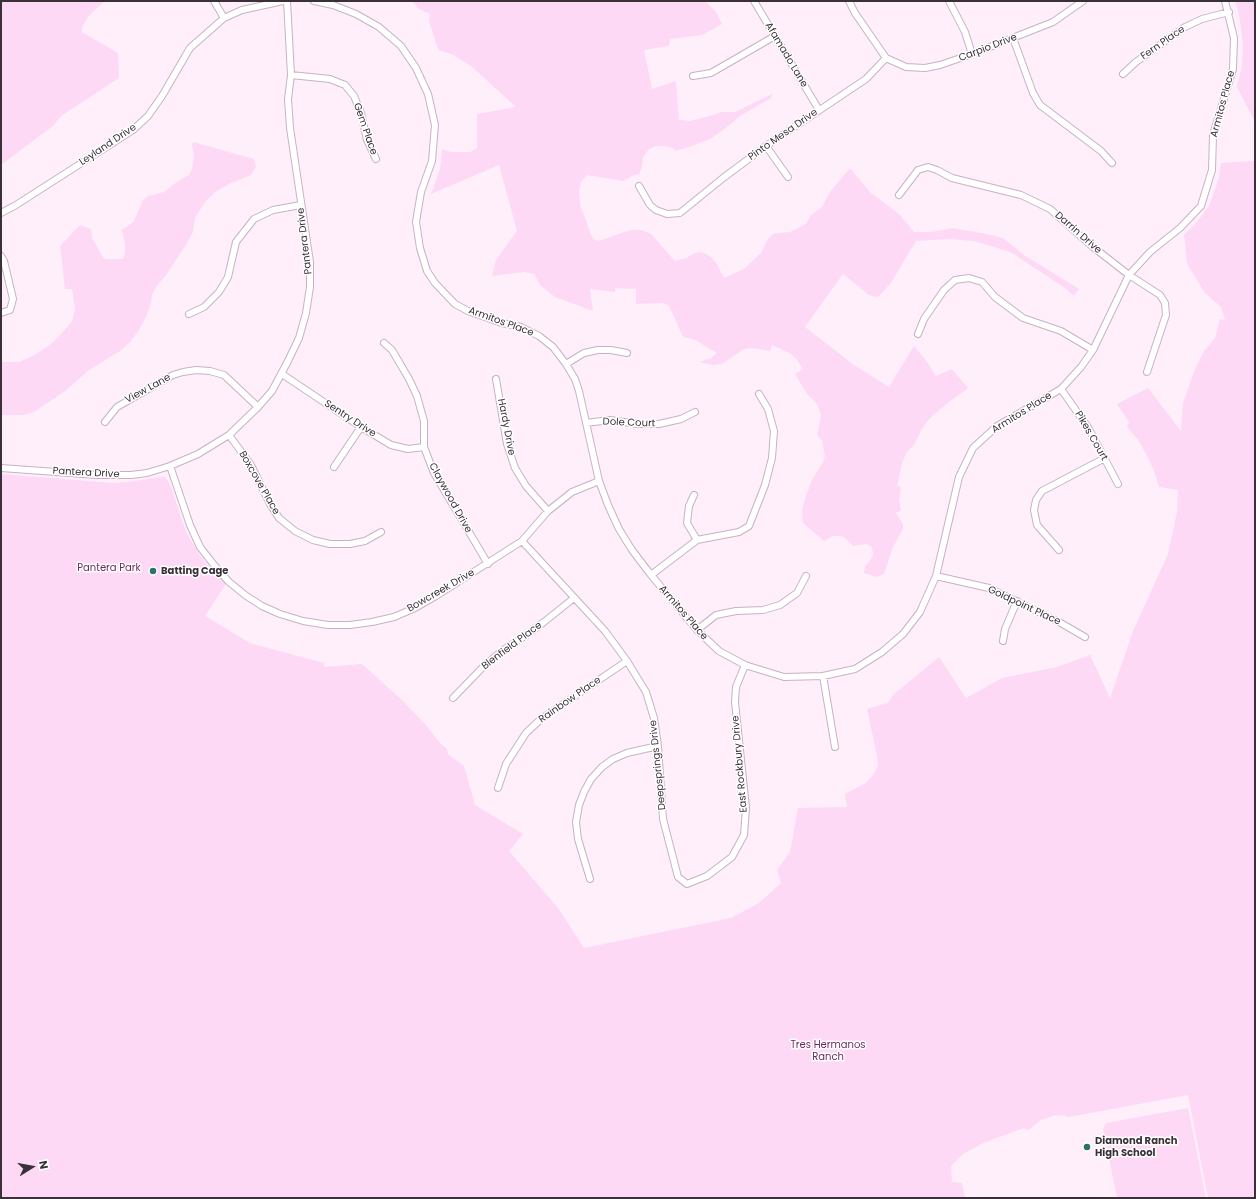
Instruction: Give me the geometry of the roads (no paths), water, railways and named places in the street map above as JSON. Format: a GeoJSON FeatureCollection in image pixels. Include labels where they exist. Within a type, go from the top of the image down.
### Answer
{"type":"FeatureCollection","features":[{"type":"Feature","properties":{"kind":"street"},"geometry":{"type":"LineString","coordinates":[[214,1],[224,18],[242,10],[282,1]]}},
{"type":"Feature","properties":{"kind":"street","name":"Pantera Drive"},"geometry":{"type":"LineString","coordinates":[[1,468],[117,476],[147,473],[170,466],[198,454],[229,435],[272,391],[299,338],[306,313],[310,287],[310,262],[290,128],[288,99],[291,75],[287,1]]}},
{"type":"Feature","properties":{"kind":"street","name":"Armitos Place"},"geometry":{"type":"LineString","coordinates":[[314,1],[333,5],[356,14],[379,26],[401,46],[416,68],[428,94],[434,125],[432,161],[421,192],[416,222],[420,248],[427,271],[435,283],[455,304],[468,311],[502,323],[521,327],[538,336],[553,347],[575,379],[599,481],[608,505],[632,550],[697,630],[719,651],[745,665],[784,677],[823,676],[855,669],[882,652],[903,634],[920,612],[936,576],[959,477],[973,448],[998,426],[1062,389],[1093,350],[1129,275],[1150,252],[1180,228],[1201,206],[1212,170],[1213,135],[1233,69],[1234,38],[1229,12],[1225,1]]}},
{"type":"Feature","properties":{"kind":"street","name":"Afamado Lane"},"geometry":{"type":"LineString","coordinates":[[754,1],[819,110]]}},
{"type":"Feature","properties":{"kind":"street"},"geometry":{"type":"LineString","coordinates":[[848,1],[886,58]]}},
{"type":"Feature","properties":{"kind":"street"},"geometry":{"type":"LineString","coordinates":[[949,1],[965,32],[972,54]]}},
{"type":"Feature","properties":{"kind":"street","name":"Carpio Drive"},"geometry":{"type":"LineString","coordinates":[[886,58],[906,67],[925,68],[940,65],[1053,22],[1083,1]]}},
{"type":"Feature","properties":{"kind":"street","name":"Fern Place"},"geometry":{"type":"LineString","coordinates":[[1123,74],[1136,62],[1185,27],[1202,19],[1229,12]]}},
{"type":"Feature","properties":{"kind":"street","name":"Leyland Drive"},"geometry":{"type":"LineString","coordinates":[[1,213],[16,205],[133,130],[148,116],[155,106],[190,48],[224,18]]}},
{"type":"Feature","properties":{"kind":"street"},"geometry":{"type":"LineString","coordinates":[[693,76],[711,73],[775,36]]}},
{"type":"Feature","properties":{"kind":"street"},"geometry":{"type":"LineString","coordinates":[[1013,38],[1033,93],[1040,105],[1101,151],[1112,163]]}},
{"type":"Feature","properties":{"kind":"street","name":"Pinto Mesa Drive"},"geometry":{"type":"LineString","coordinates":[[639,186],[650,205],[656,210],[666,214],[680,213],[766,146],[866,79],[886,58]]}},
{"type":"Feature","properties":{"kind":"street","name":"Gem Place"},"geometry":{"type":"LineString","coordinates":[[291,75],[330,79],[345,85],[354,96],[361,113],[367,140],[376,159]]}},
{"type":"Feature","properties":{"kind":"street"},"geometry":{"type":"LineString","coordinates":[[766,146],[788,177]]}},
{"type":"Feature","properties":{"kind":"street","name":"Darrin Drive"},"geometry":{"type":"LineString","coordinates":[[899,194],[918,170],[928,166],[952,178],[1021,195],[1050,209],[1093,247],[1129,275],[1160,296],[1166,303],[1166,315],[1147,372]]}},
{"type":"Feature","properties":{"kind":"street"},"geometry":{"type":"LineString","coordinates":[[189,314],[204,307],[219,292],[228,277],[236,242],[254,219],[274,210],[301,205]]}},
{"type":"Feature","properties":{"kind":"street"},"geometry":{"type":"LineString","coordinates":[[1,256],[4,261],[13,299],[10,310],[1,313]]}},
{"type":"Feature","properties":{"kind":"street"},"geometry":{"type":"LineString","coordinates":[[918,334],[924,319],[944,290],[955,280],[969,278],[982,282],[995,297],[1023,318],[1061,331],[1093,350]]}},
{"type":"Feature","properties":{"kind":"street","name":"Claywood Drive"},"geometry":{"type":"LineString","coordinates":[[384,343],[392,350],[417,396],[424,421],[424,447],[434,473],[488,564]]}},
{"type":"Feature","properties":{"kind":"street"},"geometry":{"type":"LineString","coordinates":[[566,364],[584,353],[598,350],[611,350],[627,353]]}},
{"type":"Feature","properties":{"kind":"street","name":"View Lane"},"geometry":{"type":"LineString","coordinates":[[105,422],[116,407],[173,375],[196,370],[210,371],[224,375],[258,407]]}},
{"type":"Feature","properties":{"kind":"street","name":"Sentry Drive"},"geometry":{"type":"LineString","coordinates":[[282,374],[361,427],[391,445],[408,448],[424,447]]}},
{"type":"Feature","properties":{"kind":"street","name":"Hardy Drive"},"geometry":{"type":"LineString","coordinates":[[496,379],[507,444],[515,468],[526,486],[548,511]]}},
{"type":"Feature","properties":{"kind":"street","name":"Pikes Court"},"geometry":{"type":"LineString","coordinates":[[1062,389],[1089,430],[1118,484]]}},
{"type":"Feature","properties":{"kind":"street"},"geometry":{"type":"LineString","coordinates":[[651,575],[697,540],[739,532],[749,526],[772,458],[774,431],[768,409],[759,394]]}},
{"type":"Feature","properties":{"kind":"street","name":"Dole Court"},"geometry":{"type":"LineString","coordinates":[[586,423],[610,420],[638,424],[659,424],[681,419],[695,412]]}},
{"type":"Feature","properties":{"kind":"street"},"geometry":{"type":"LineString","coordinates":[[334,467],[361,427]]}},
{"type":"Feature","properties":{"kind":"street","name":"Boxcove Place"},"geometry":{"type":"LineString","coordinates":[[229,435],[251,465],[270,504],[279,518],[295,531],[312,540],[330,544],[350,544],[365,541],[381,532]]}},
{"type":"Feature","properties":{"kind":"street"},"geometry":{"type":"LineString","coordinates":[[1058,550],[1038,525],[1034,510],[1036,500],[1042,491],[1105,458]]}},
{"type":"Feature","properties":{"kind":"street","name":"Bowcreek Drive"},"geometry":{"type":"LineString","coordinates":[[170,466],[190,525],[200,547],[228,581],[245,595],[262,606],[280,614],[303,621],[328,625],[350,625],[372,622],[394,617],[416,608],[488,564],[522,541],[548,511],[572,492],[599,481]]}},
{"type":"Feature","properties":{"kind":"street"},"geometry":{"type":"LineString","coordinates":[[694,495],[689,506],[687,523],[697,540]]}},
{"type":"Feature","properties":{"kind":"street","name":"Deepsprings Drive"},"geometry":{"type":"LineString","coordinates":[[522,541],[605,631],[627,661],[646,692],[654,718],[658,746],[663,819],[678,877],[687,884]]}},
{"type":"Feature","properties":{"kind":"street"},"geometry":{"type":"LineString","coordinates":[[697,630],[716,615],[736,611],[763,610],[780,605],[797,593],[806,576]]}},
{"type":"Feature","properties":{"kind":"street","name":"Goldpoint Place"},"geometry":{"type":"LineString","coordinates":[[936,576],[989,588],[1059,622],[1085,637]]}},
{"type":"Feature","properties":{"kind":"street","name":"Blenfield Place"},"geometry":{"type":"LineString","coordinates":[[453,698],[483,667],[503,650],[525,636],[574,598]]}},
{"type":"Feature","properties":{"kind":"street"},"geometry":{"type":"LineString","coordinates":[[1003,641],[1004,629],[1016,601]]}},
{"type":"Feature","properties":{"kind":"street","name":"Rainbow Place"},"geometry":{"type":"LineString","coordinates":[[498,788],[506,764],[526,734],[541,719],[627,661]]}},
{"type":"Feature","properties":{"kind":"street","name":"East Rockbury Drive"},"geometry":{"type":"LineString","coordinates":[[687,884],[707,876],[732,857],[744,835],[746,808],[735,702],[736,687],[745,665]]}},
{"type":"Feature","properties":{"kind":"street"},"geometry":{"type":"LineString","coordinates":[[823,676],[835,747]]}},
{"type":"Feature","properties":{"kind":"street"},"geometry":{"type":"LineString","coordinates":[[590,879],[578,839],[576,822],[579,805],[584,792],[591,779],[602,767],[613,759],[627,753],[658,746]]}},
{"type":"Feature","properties":{"kind":"place","name":"Batting Cage"},"geometry":{"type":"Point","coordinates":[153,571]}},
{"type":"Feature","properties":{"kind":"place","name":"Diamond Ranch High School"},"geometry":{"type":"Point","coordinates":[1087,1147]}},
{"type":"Feature","properties":{"kind":"park label","name":"Pantera Park"},"geometry":{"type":"Point","coordinates":[109,568]}},
{"type":"Feature","properties":{"kind":"park label","name":"Tres Hermanos Ranch"},"geometry":{"type":"Point","coordinates":[828,1050]}}]}
